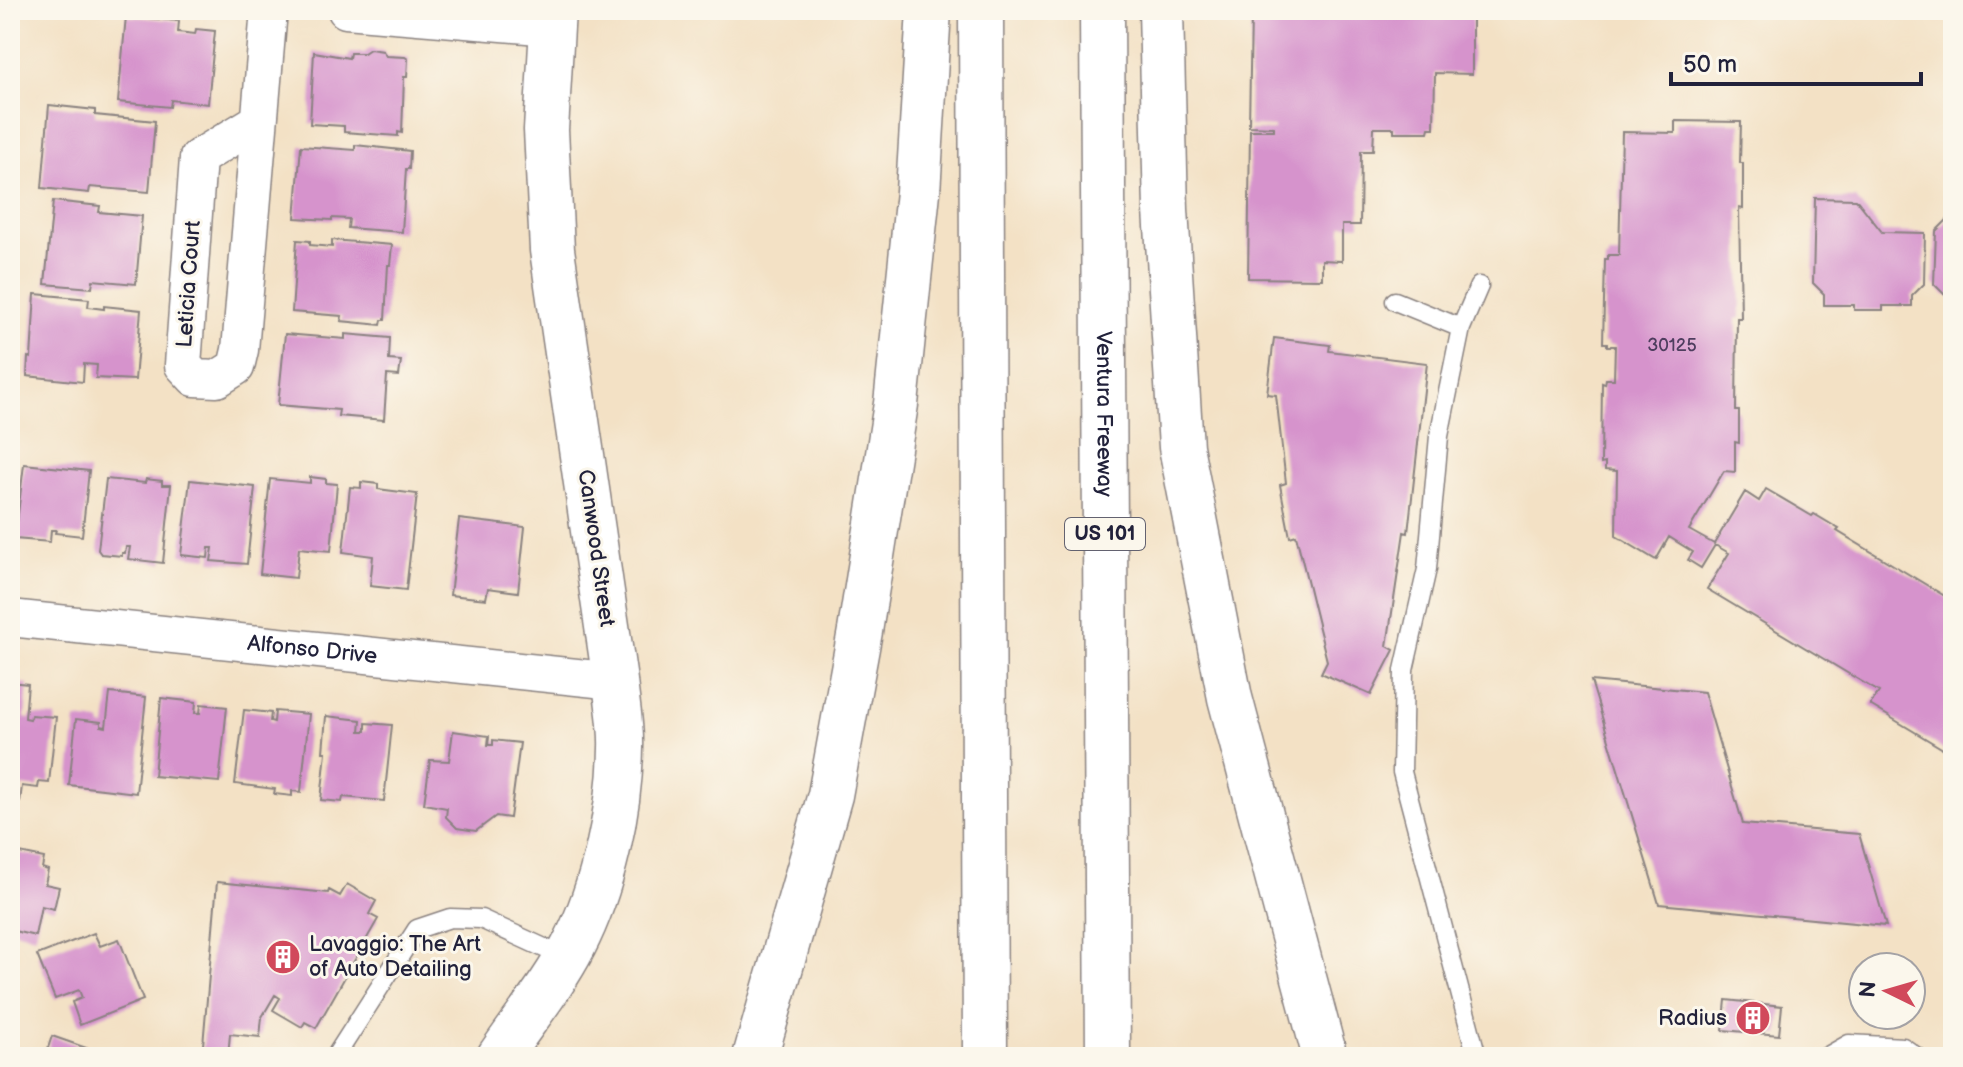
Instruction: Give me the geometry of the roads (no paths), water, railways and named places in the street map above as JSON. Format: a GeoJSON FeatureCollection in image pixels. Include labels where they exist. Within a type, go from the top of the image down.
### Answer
{"type":"FeatureCollection","features":[{"type":"Feature","properties":{"kind":"main road"},"geometry":{"type":"LineString","coordinates":[[755,1057],[830,795],[860,631],[896,404],[918,192],[929,10]]}},
{"type":"Feature","properties":{"kind":"main road"},"geometry":{"type":"LineString","coordinates":[[981,10],[985,1057]]}},
{"type":"Feature","properties":{"kind":"main road","name":"Ventura Freeway"},"geometry":{"type":"LineString","coordinates":[[1102,10],[1108,1057]]}},
{"type":"Feature","properties":{"kind":"main road"},"geometry":{"type":"LineString","coordinates":[[1161,10],[1166,210],[1181,447],[1230,698],[1325,1057]]}},
{"type":"Feature","properties":{"kind":"main road","name":"Canwood Street"},"geometry":{"type":"LineString","coordinates":[[499,1057],[575,943],[594,895],[612,828],[621,747],[615,681],[552,250],[546,130],[552,19]]}},
{"type":"Feature","properties":{"kind":"street","name":"Leticia Court"},"geometry":{"type":"LineString","coordinates":[[259,121],[198,158],[183,365],[195,378],[217,379],[236,367],[238,358],[269,10]]}},
{"type":"Feature","properties":{"kind":"street"},"geometry":{"type":"LineString","coordinates":[[346,10],[552,19]]}},
{"type":"Feature","properties":{"kind":"street","name":"Alfonso Drive"},"geometry":{"type":"LineString","coordinates":[[10,618],[615,681]]}},
{"type":"Feature","properties":{"kind":"lane"},"geometry":{"type":"LineString","coordinates":[[1477,1057],[1402,772],[1404,670],[1427,569],[1439,436],[1461,328],[1479,286]]}},
{"type":"Feature","properties":{"kind":"lane"},"geometry":{"type":"LineString","coordinates":[[1395,301],[1461,328]]}},
{"type":"Feature","properties":{"kind":"lane"},"geometry":{"type":"LineString","coordinates":[[335,1057],[417,929],[450,918],[481,919],[566,958]]}},
{"type":"Feature","properties":{"kind":"lane"},"geometry":{"type":"LineString","coordinates":[[1826,1057],[1849,1044],[1903,1047],[1917,1057]]}},
{"type":"Feature","properties":{"kind":"place","name":"Lavaggio: The Art of Auto Detailing"},"geometry":{"type":"Point","coordinates":[283,957]}},
{"type":"Feature","properties":{"kind":"place","name":"Radius"},"geometry":{"type":"Point","coordinates":[1753,1018]}}]}
